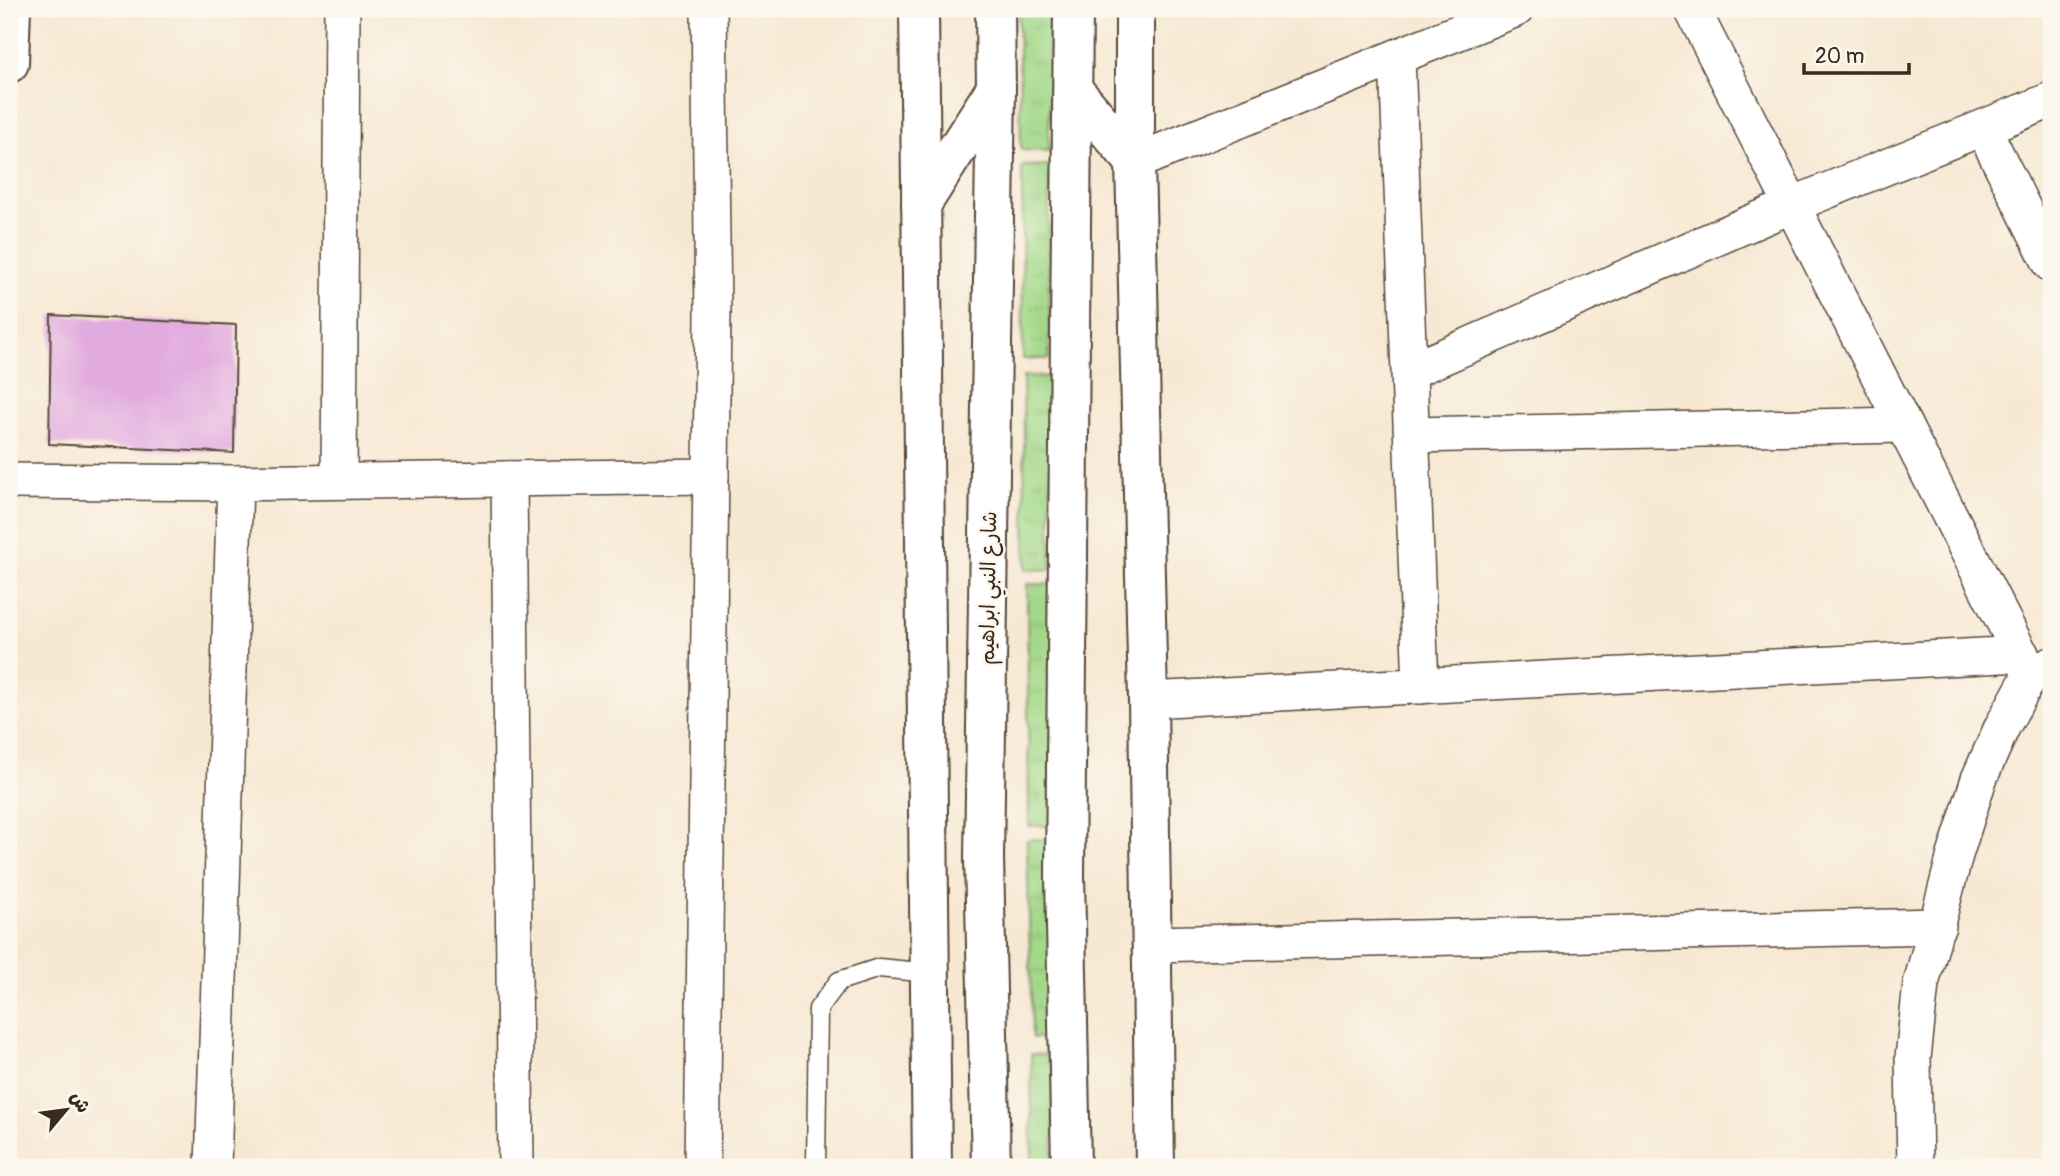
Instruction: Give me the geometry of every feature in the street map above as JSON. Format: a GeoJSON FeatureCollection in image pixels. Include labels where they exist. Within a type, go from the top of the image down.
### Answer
{"type":"FeatureCollection","features":[{"type":"Feature","properties":{"kind":"main road"},"geometry":{"type":"LineString","coordinates":[[9,63],[11,9]]}},
{"type":"Feature","properties":{"kind":"main road"},"geometry":{"type":"LineString","coordinates":[[919,9],[932,1167]]}},
{"type":"Feature","properties":{"kind":"main road","name":"شارع النبي ابراهيم"},"geometry":{"type":"LineString","coordinates":[[991,1167],[984,858],[995,9]]}},
{"type":"Feature","properties":{"kind":"main road"},"geometry":{"type":"LineString","coordinates":[[1071,1167],[1065,876],[1073,9]]}},
{"type":"Feature","properties":{"kind":"main road"},"geometry":{"type":"LineString","coordinates":[[1135,9],[1135,162],[1148,700],[1155,1167]]}},
{"type":"Feature","properties":{"kind":"main road"},"geometry":{"type":"LineString","coordinates":[[921,205],[996,88]]}},
{"type":"Feature","properties":{"kind":"main road"},"geometry":{"type":"LineString","coordinates":[[1074,91],[1135,162]]}},
{"type":"Feature","properties":{"kind":"main road"},"geometry":{"type":"LineString","coordinates":[[975,1167],[981,1052],[984,858]]}},
{"type":"Feature","properties":{"kind":"main road"},"geometry":{"type":"LineString","coordinates":[[1065,876],[1076,1014],[1095,1167]]}},
{"type":"Feature","properties":{"kind":"street"},"geometry":{"type":"LineString","coordinates":[[339,481],[342,9]]}},
{"type":"Feature","properties":{"kind":"street"},"geometry":{"type":"LineString","coordinates":[[702,1167],[713,316],[709,9]]}},
{"type":"Feature","properties":{"kind":"street"},"geometry":{"type":"LineString","coordinates":[[1135,162],[1516,9]]}},
{"type":"Feature","properties":{"kind":"street"},"geometry":{"type":"LineString","coordinates":[[1692,9],[1904,425],[2035,664]]}},
{"type":"Feature","properties":{"kind":"street"},"geometry":{"type":"LineString","coordinates":[[1397,57],[1421,686]]}},
{"type":"Feature","properties":{"kind":"street"},"geometry":{"type":"LineString","coordinates":[[1410,371],[1792,205],[2051,100]]}},
{"type":"Feature","properties":{"kind":"street"},"geometry":{"type":"LineString","coordinates":[[1983,128],[2047,245]]}},
{"type":"Feature","properties":{"kind":"street"},"geometry":{"type":"LineString","coordinates":[[1412,435],[1904,425]]}},
{"type":"Feature","properties":{"kind":"street"},"geometry":{"type":"LineString","coordinates":[[9,481],[235,483],[711,476]]}},
{"type":"Feature","properties":{"kind":"street"},"geometry":{"type":"LineString","coordinates":[[509,479],[516,1167]]}},
{"type":"Feature","properties":{"kind":"street"},"geometry":{"type":"LineString","coordinates":[[213,1167],[235,483]]}},
{"type":"Feature","properties":{"kind":"street"},"geometry":{"type":"LineString","coordinates":[[1148,700],[1421,686],[2035,664]]}},
{"type":"Feature","properties":{"kind":"street"},"geometry":{"type":"LineString","coordinates":[[1915,1167],[1913,1058],[1921,984],[1955,855],[1979,779],[2035,664]]}},
{"type":"Feature","properties":{"kind":"street"},"geometry":{"type":"LineString","coordinates":[[1151,944],[1938,926]]}},
{"type":"Feature","properties":{"kind":"lane"},"geometry":{"type":"LineString","coordinates":[[816,1167],[818,1009],[839,981],[869,971],[879,968],[930,973]]}},
{"type":"Feature","properties":{"kind":"green space"},"geometry":{"type":"Polygon","coordinates":[[[1018,9],[1049,9],[1049,151],[1021,150],[1018,9]]]}},
{"type":"Feature","properties":{"kind":"green space"},"geometry":{"type":"Polygon","coordinates":[[[1049,165],[1049,359],[1023,359],[1022,166],[1049,165]]]}},
{"type":"Feature","properties":{"kind":"green space"},"geometry":{"type":"Polygon","coordinates":[[[1023,376],[1051,377],[1051,569],[1026,570],[1023,376]]]}},
{"type":"Feature","properties":{"kind":"green space"},"geometry":{"type":"Polygon","coordinates":[[[1027,584],[1054,584],[1055,826],[1029,826],[1027,584]]]}},
{"type":"Feature","properties":{"kind":"green space"},"geometry":{"type":"Polygon","coordinates":[[[1054,838],[1052,1038],[1032,1038],[1027,840],[1054,838]]]}},
{"type":"Feature","properties":{"kind":"green space"},"geometry":{"type":"Polygon","coordinates":[[[1031,1054],[1054,1055],[1053,1167],[1032,1167],[1031,1054]]]}},
{"type":"Feature","properties":{"kind":"building"},"geometry":{"type":"Polygon","coordinates":[[[51,315],[236,325],[234,453],[49,444],[51,315]]]}}]}
